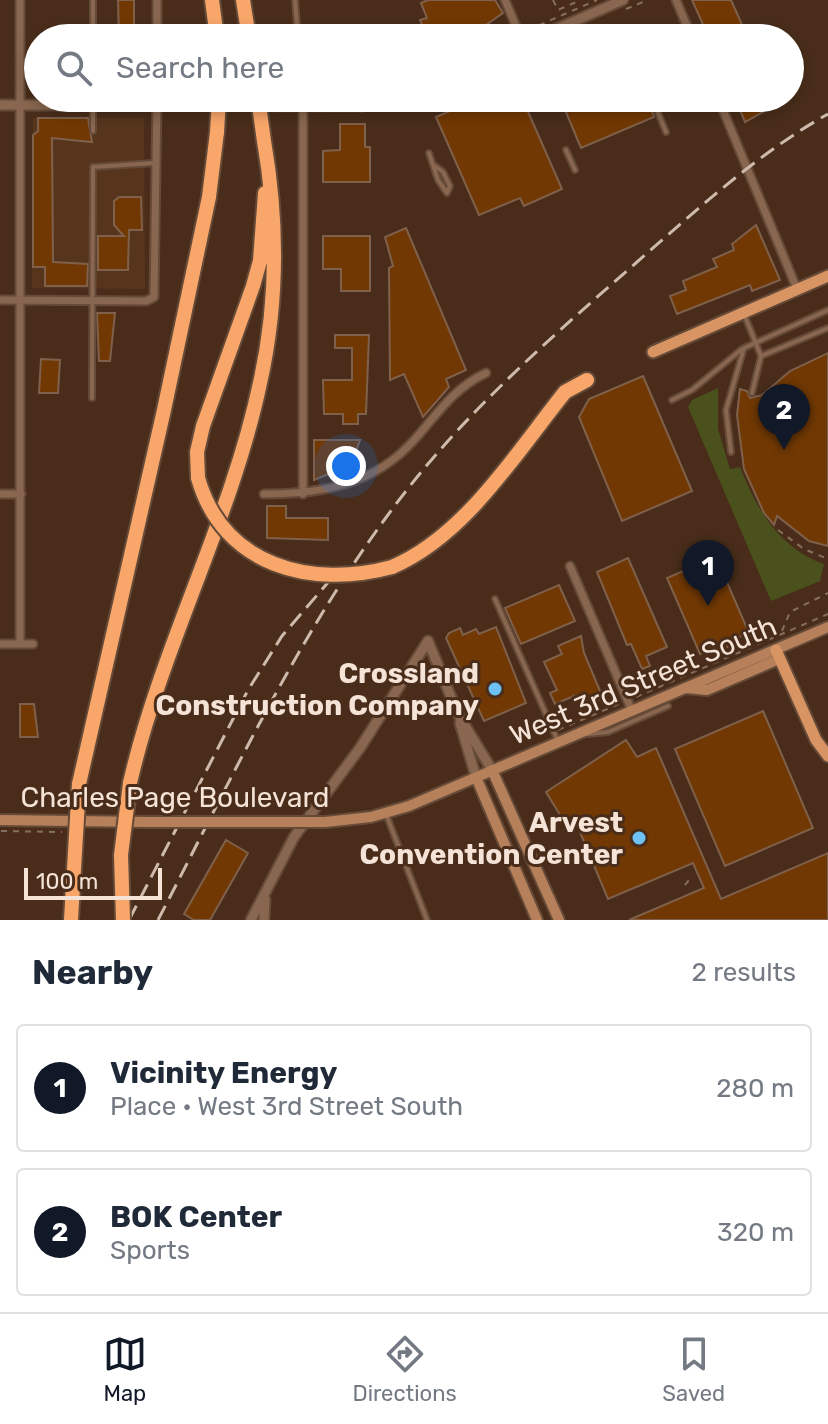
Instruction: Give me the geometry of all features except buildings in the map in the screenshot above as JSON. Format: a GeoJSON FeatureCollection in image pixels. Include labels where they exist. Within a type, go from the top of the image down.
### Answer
{"type":"FeatureCollection","features":[{"type":"Feature","properties":{"kind":"highway"},"geometry":{"type":"LineString","coordinates":[[212,0],[215,24]]}},
{"type":"Feature","properties":{"kind":"highway"},"geometry":{"type":"LineString","coordinates":[[243,0],[247,24]]}},
{"type":"Feature","properties":{"kind":"highway"},"geometry":{"type":"LineString","coordinates":[[71,920],[79,784],[209,197],[218,112]]}},
{"type":"Feature","properties":{"kind":"highway"},"geometry":{"type":"LineString","coordinates":[[123,920],[121,855],[130,783],[148,716],[244,443],[260,384],[271,320],[275,265],[267,159],[260,112]]}},
{"type":"Feature","properties":{"kind":"highway"},"geometry":{"type":"LineString","coordinates":[[267,159],[260,261],[203,426],[197,452],[198,478],[217,522],[238,544],[264,559],[320,575],[359,574],[392,567],[426,549],[457,524],[565,392],[587,380]]}},
{"type":"Feature","properties":{"kind":"main road"},"geometry":{"type":"LineString","coordinates":[[653,352],[827,279]]}},
{"type":"Feature","properties":{"kind":"main road","name":"West 3rd Street South"},"geometry":{"type":"LineString","coordinates":[[476,777],[559,742],[630,706],[778,655],[828,627]]}},
{"type":"Feature","properties":{"kind":"main road"},"geometry":{"type":"LineString","coordinates":[[778,655],[816,740],[828,756]]}},
{"type":"Feature","properties":{"kind":"main road"},"geometry":{"type":"LineString","coordinates":[[492,770],[559,920]]}},
{"type":"Feature","properties":{"kind":"main road"},"geometry":{"type":"LineString","coordinates":[[476,777],[537,920]]}},
{"type":"Feature","properties":{"kind":"main road","name":"Charles Page Boulevard"},"geometry":{"type":"LineString","coordinates":[[0,820],[325,822],[386,814],[476,777]]}},
{"type":"Feature","properties":{"kind":"street"},"geometry":{"type":"LineString","coordinates":[[20,0],[20,644]]}},
{"type":"Feature","properties":{"kind":"street"},"geometry":{"type":"LineString","coordinates":[[157,0],[157,24]]}},
{"type":"Feature","properties":{"kind":"street"},"geometry":{"type":"LineString","coordinates":[[505,0],[515,24]]}},
{"type":"Feature","properties":{"kind":"street"},"geometry":{"type":"LineString","coordinates":[[676,0],[686,24]]}},
{"type":"Feature","properties":{"kind":"street"},"geometry":{"type":"LineString","coordinates":[[567,24],[617,1]]}},
{"type":"Feature","properties":{"kind":"street"},"geometry":{"type":"LineString","coordinates":[[0,105],[24,106]]}},
{"type":"Feature","properties":{"kind":"street"},"geometry":{"type":"LineString","coordinates":[[0,300],[146,301],[154,297],[157,112]]}},
{"type":"Feature","properties":{"kind":"street"},"geometry":{"type":"LineString","coordinates":[[302,112],[303,494]]}},
{"type":"Feature","properties":{"kind":"street"},"geometry":{"type":"LineString","coordinates":[[724,112],[797,289]]}},
{"type":"Feature","properties":{"kind":"street"},"geometry":{"type":"LineString","coordinates":[[264,494],[303,494],[365,477],[390,463],[458,389],[486,373]]}},
{"type":"Feature","properties":{"kind":"street"},"geometry":{"type":"LineString","coordinates":[[0,494],[21,494]]}},
{"type":"Feature","properties":{"kind":"street"},"geometry":{"type":"LineString","coordinates":[[570,566],[630,706]]}},
{"type":"Feature","properties":{"kind":"street"},"geometry":{"type":"LineString","coordinates":[[251,920],[294,837],[360,748],[428,641],[458,714],[476,777]]}},
{"type":"Feature","properties":{"kind":"street"},"geometry":{"type":"LineString","coordinates":[[0,644],[33,644]]}},
{"type":"Feature","properties":{"kind":"street"},"geometry":{"type":"LineString","coordinates":[[458,714],[492,770]]}},
{"type":"Feature","properties":{"kind":"street"},"geometry":{"type":"LineString","coordinates":[[264,920],[268,888]]}},
{"type":"Feature","properties":{"kind":"lane"},"geometry":{"type":"LineString","coordinates":[[93,0],[93,24]]}},
{"type":"Feature","properties":{"kind":"lane"},"geometry":{"type":"LineString","coordinates":[[295,0],[297,24]]}},
{"type":"Feature","properties":{"kind":"lane"},"geometry":{"type":"LineString","coordinates":[[93,112],[93,131]]}},
{"type":"Feature","properties":{"kind":"lane"},"geometry":{"type":"LineString","coordinates":[[658,112],[666,132]]}},
{"type":"Feature","properties":{"kind":"lane"},"geometry":{"type":"LineString","coordinates":[[566,150],[575,170]]}},
{"type":"Feature","properties":{"kind":"lane"},"geometry":{"type":"LineString","coordinates":[[429,153],[438,180],[447,193],[450,186],[435,166]]}},
{"type":"Feature","properties":{"kind":"lane"},"geometry":{"type":"LineString","coordinates":[[92,398],[93,167],[157,163]]}},
{"type":"Feature","properties":{"kind":"lane"},"geometry":{"type":"LineString","coordinates":[[672,400],[692,390],[744,348],[828,310]]}},
{"type":"Feature","properties":{"kind":"lane"},"geometry":{"type":"LineString","coordinates":[[744,312],[761,356],[752,393]]}},
{"type":"Feature","properties":{"kind":"lane"},"geometry":{"type":"LineString","coordinates":[[761,356],[828,328]]}},
{"type":"Feature","properties":{"kind":"lane"},"geometry":{"type":"LineString","coordinates":[[731,452],[726,410],[744,348]]}},
{"type":"Feature","properties":{"kind":"lane"},"geometry":{"type":"LineString","coordinates":[[495,599],[559,742]]}},
{"type":"Feature","properties":{"kind":"lane","name":"West 3rd Street South"},"geometry":{"type":"LineString","coordinates":[[574,735],[608,732],[668,706]]}},
{"type":"Feature","properties":{"kind":"lane"},"geometry":{"type":"LineString","coordinates":[[386,814],[427,920]]}},
{"type":"Feature","properties":{"kind":"path"},"geometry":{"type":"LineString","coordinates":[[553,0],[558,10],[581,0]]}},
{"type":"Feature","properties":{"kind":"path"},"geometry":{"type":"LineString","coordinates":[[546,24],[597,0]]}},
{"type":"Feature","properties":{"kind":"path"},"geometry":{"type":"LineString","coordinates":[[778,530],[804,549],[828,559]]}},
{"type":"Feature","properties":{"kind":"path"},"geometry":{"type":"LineString","coordinates":[[782,631],[790,612],[828,593]]}},
{"type":"Feature","properties":{"kind":"path","name":"West 3rd Street South"},"geometry":{"type":"LineString","coordinates":[[630,706],[828,614]]}},
{"type":"Feature","properties":{"kind":"path"},"geometry":{"type":"LineString","coordinates":[[685,885],[689,880]]}},
{"type":"Feature","properties":{"kind":"shaded area"},"geometry":{"type":"Polygon","coordinates":[[[33,118],[144,118],[145,289],[32,288],[33,118]]]}},
{"type":"Feature","properties":{"kind":"green space"},"geometry":{"type":"Polygon","coordinates":[[[718,388],[718,429],[730,469],[740,467],[762,511],[782,537],[808,557],[824,564],[820,581],[771,601],[688,407],[692,400],[718,388]]]}},
{"type":"Feature","properties":{"kind":"railway"},"geometry":{"type":"LineString","coordinates":[[158,920],[303,646],[369,541],[432,459],[516,371],[683,222],[777,146],[828,114]]}},
{"type":"Feature","properties":{"kind":"railway"},"geometry":{"type":"LineString","coordinates":[[129,920],[248,690],[282,636],[337,572]]}},
{"type":"Feature","properties":{"kind":"place","name":"BOK Center"},"geometry":{"type":"Point","coordinates":[784,450]}},
{"type":"Feature","properties":{"kind":"place","name":"Vicinity Energy"},"geometry":{"type":"Point","coordinates":[708,606]}},
{"type":"Feature","properties":{"kind":"place","name":"Crossland Construction Company"},"geometry":{"type":"Point","coordinates":[495,689]}},
{"type":"Feature","properties":{"kind":"place","name":"Arvest Convention Center"},"geometry":{"type":"Point","coordinates":[639,838]}}]}
